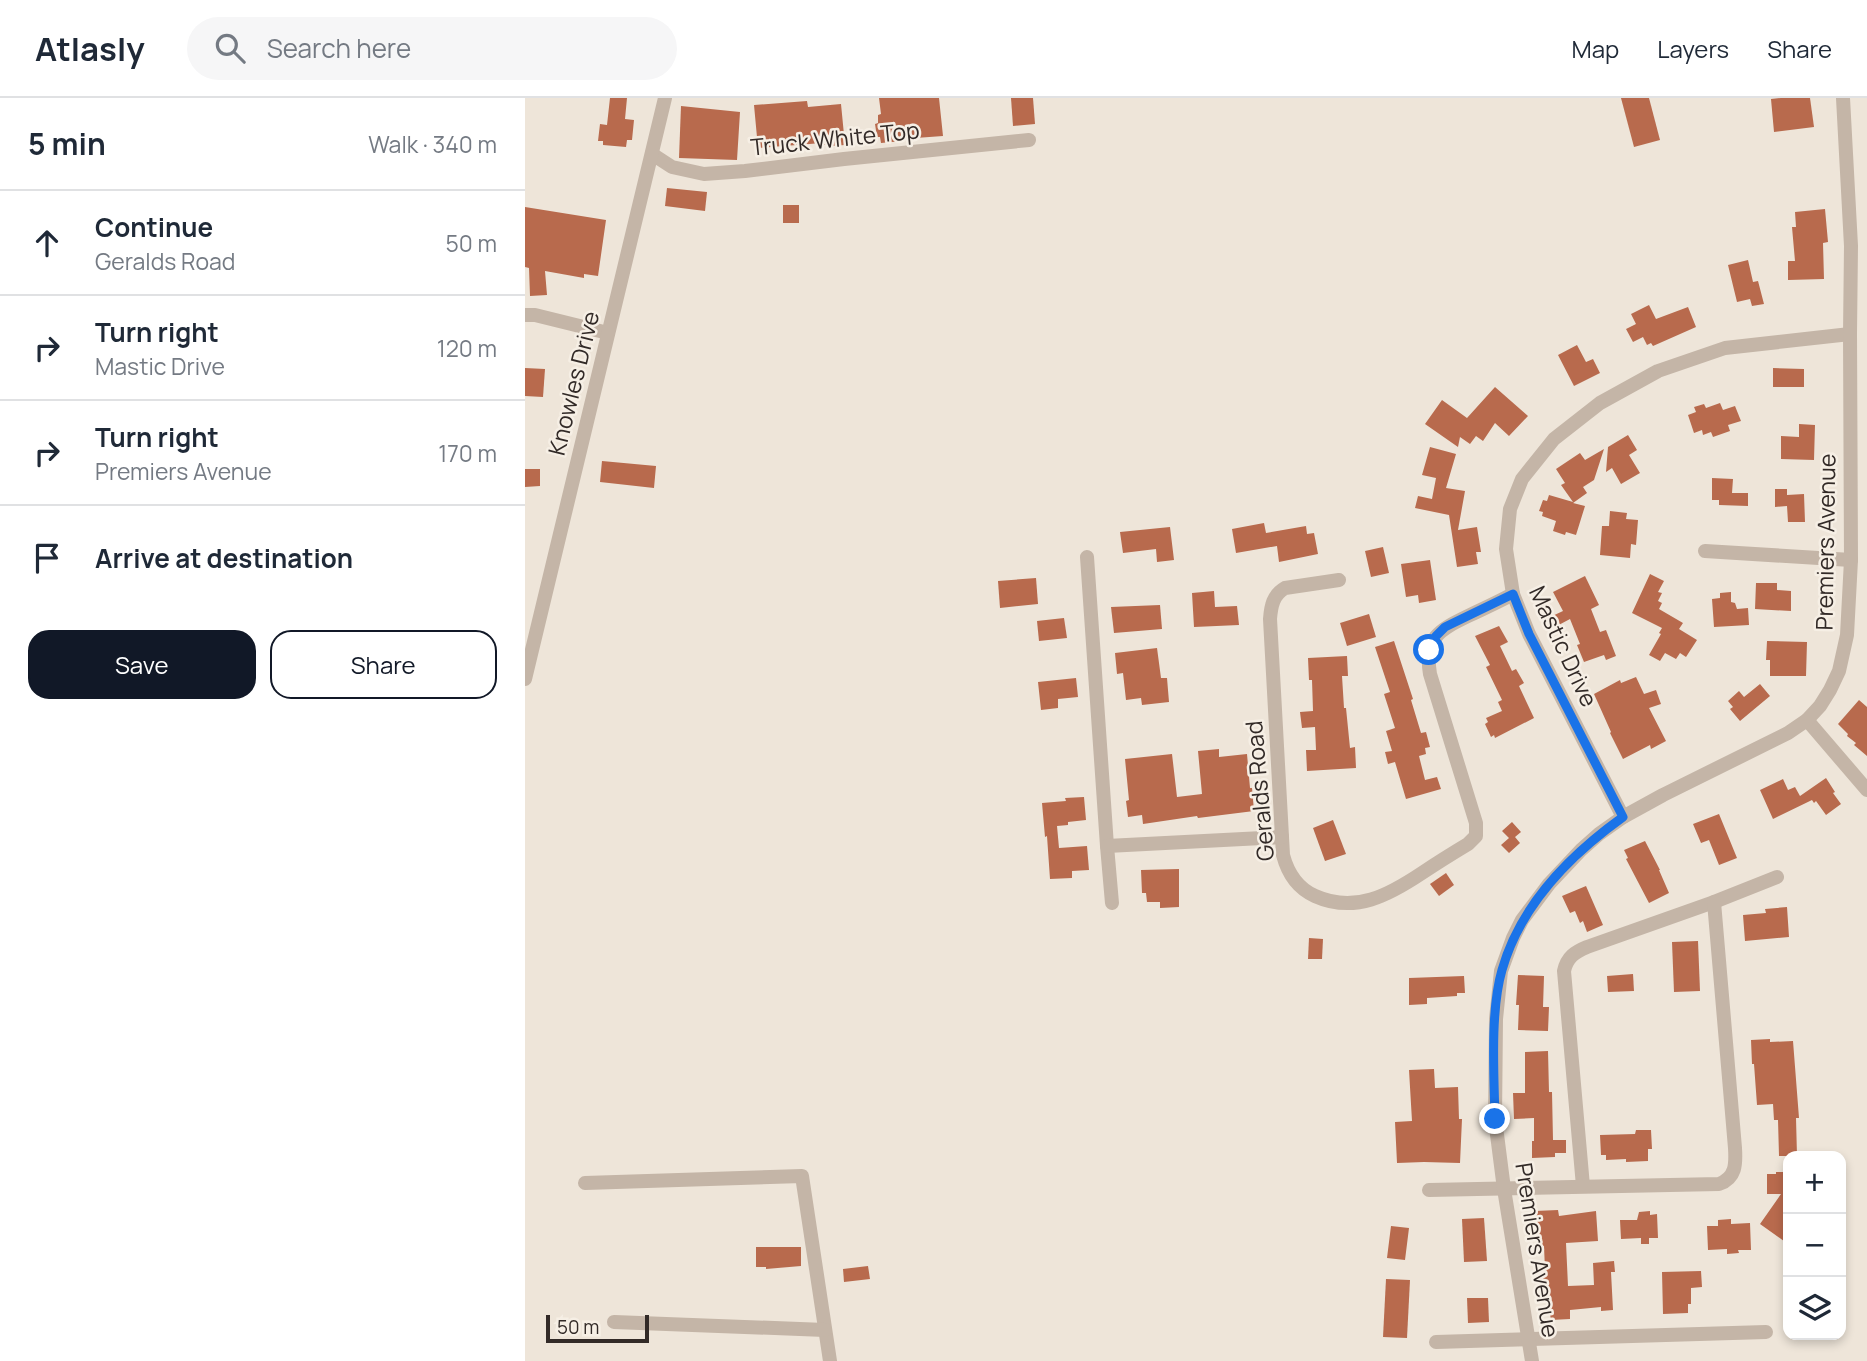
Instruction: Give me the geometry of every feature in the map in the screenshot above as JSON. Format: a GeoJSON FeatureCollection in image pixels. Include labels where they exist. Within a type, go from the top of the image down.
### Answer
{"type":"FeatureCollection","features":[{"type":"Feature","properties":{"kind":"street","name":"Knowles Drive"},"geometry":{"type":"LineString","coordinates":[[525,679],[665,98]]}},
{"type":"Feature","properties":{"kind":"street","name":"Premiers Avenue"},"geometry":{"type":"LineString","coordinates":[[1532,1361],[1495,1119],[1496,1019],[1501,971],[1513,937],[1522,920],[1549,884],[1599,834],[1663,795],[1787,733],[1807,720],[1831,690],[1839,671],[1847,635],[1851,560],[1851,246],[1843,98]]}},
{"type":"Feature","properties":{"kind":"street","name":"Truck White Top"},"geometry":{"type":"LineString","coordinates":[[652,154],[672,167],[704,174],[1029,140]]}},
{"type":"Feature","properties":{"kind":"street"},"geometry":{"type":"LineString","coordinates":[[525,315],[535,315],[608,333]]}},
{"type":"Feature","properties":{"kind":"street","name":"Mastic Drive"},"geometry":{"type":"LineString","coordinates":[[1623,817],[1529,634],[1513,594],[1506,550],[1510,509],[1522,479],[1554,439],[1600,403],[1658,371],[1725,348],[1850,334]]}},
{"type":"Feature","properties":{"kind":"street"},"geometry":{"type":"LineString","coordinates":[[1850,424],[1867,425]]}},
{"type":"Feature","properties":{"kind":"street"},"geometry":{"type":"LineString","coordinates":[[1705,551],[1851,560]]}},
{"type":"Feature","properties":{"kind":"street"},"geometry":{"type":"LineString","coordinates":[[1087,557],[1112,902]]}},
{"type":"Feature","properties":{"kind":"street","name":"Geralds Road"},"geometry":{"type":"LineString","coordinates":[[1339,580],[1285,588],[1279,592],[1271,609],[1283,855],[1286,867],[1299,886],[1322,899],[1341,904],[1376,899],[1399,888],[1476,836],[1476,823],[1430,674],[1429,650],[1436,636],[1445,627],[1513,594]]}},
{"type":"Feature","properties":{"kind":"street"},"geometry":{"type":"LineString","coordinates":[[1807,720],[1867,790]]}},
{"type":"Feature","properties":{"kind":"street"},"geometry":{"type":"LineString","coordinates":[[1107,846],[1282,837]]}},
{"type":"Feature","properties":{"kind":"street"},"geometry":{"type":"LineString","coordinates":[[1583,1186],[1566,963],[1570,957],[1587,947],[1777,877]]}},
{"type":"Feature","properties":{"kind":"street"},"geometry":{"type":"LineString","coordinates":[[1429,1190],[1719,1184],[1731,1177],[1735,1148],[1714,902]]}},
{"type":"Feature","properties":{"kind":"street"},"geometry":{"type":"LineString","coordinates":[[585,1183],[802,1176],[829,1361]]}},
{"type":"Feature","properties":{"kind":"street"},"geometry":{"type":"LineString","coordinates":[[614,1322],[825,1330]]}},
{"type":"Feature","properties":{"kind":"street"},"geometry":{"type":"LineString","coordinates":[[1436,1342],[1766,1332]]}},
{"type":"Feature","properties":{"kind":"building"},"geometry":{"type":"Polygon","coordinates":[[[610,98],[627,98],[625,119],[634,120],[632,140],[627,140],[626,147],[603,145],[603,141],[598,141],[600,124],[607,125],[610,98]]]}},
{"type":"Feature","properties":{"kind":"building"},"geometry":{"type":"Polygon","coordinates":[[[879,98],[939,98],[943,136],[881,143],[875,124],[881,114],[879,98]]]}},
{"type":"Feature","properties":{"kind":"building"},"geometry":{"type":"Polygon","coordinates":[[[1011,98],[1033,98],[1035,124],[1013,126],[1011,98]]]}},
{"type":"Feature","properties":{"kind":"building"},"geometry":{"type":"Polygon","coordinates":[[[1621,98],[1649,98],[1660,140],[1634,147],[1621,98]]]}},
{"type":"Feature","properties":{"kind":"building"},"geometry":{"type":"Polygon","coordinates":[[[1810,98],[1814,127],[1774,132],[1771,99],[1810,98]]]}},
{"type":"Feature","properties":{"kind":"building"},"geometry":{"type":"Polygon","coordinates":[[[807,101],[808,107],[841,104],[845,145],[832,146],[822,143],[758,148],[754,105],[807,101]]]}},
{"type":"Feature","properties":{"kind":"building"},"geometry":{"type":"Polygon","coordinates":[[[681,106],[740,112],[737,160],[679,158],[681,106]]]}},
{"type":"Feature","properties":{"kind":"building"},"geometry":{"type":"Polygon","coordinates":[[[667,188],[707,192],[705,211],[665,206],[667,188]]]}},
{"type":"Feature","properties":{"kind":"building"},"geometry":{"type":"Polygon","coordinates":[[[783,205],[799,205],[799,223],[783,223],[783,205]]]}},
{"type":"Feature","properties":{"kind":"building"},"geometry":{"type":"Polygon","coordinates":[[[525,207],[606,220],[598,276],[584,274],[584,278],[545,271],[547,295],[530,296],[529,268],[525,267],[525,207]]]}},
{"type":"Feature","properties":{"kind":"building"},"geometry":{"type":"Polygon","coordinates":[[[1825,209],[1828,242],[1823,243],[1824,279],[1788,280],[1788,261],[1795,261],[1792,227],[1796,227],[1795,212],[1825,209]]]}},
{"type":"Feature","properties":{"kind":"building"},"geometry":{"type":"Polygon","coordinates":[[[1748,260],[1753,282],[1758,281],[1764,304],[1752,306],[1750,299],[1737,302],[1728,265],[1748,260]]]}},
{"type":"Feature","properties":{"kind":"building"},"geometry":{"type":"Polygon","coordinates":[[[1649,305],[1656,319],[1688,307],[1696,327],[1653,346],[1651,343],[1647,345],[1643,337],[1633,342],[1626,329],[1636,324],[1631,314],[1649,305]]]}},
{"type":"Feature","properties":{"kind":"building"},"geometry":{"type":"Polygon","coordinates":[[[1577,345],[1586,362],[1593,359],[1600,373],[1574,386],[1558,355],[1577,345]]]}},
{"type":"Feature","properties":{"kind":"building"},"geometry":{"type":"Polygon","coordinates":[[[525,368],[545,369],[543,397],[525,396],[525,368]]]}},
{"type":"Feature","properties":{"kind":"building"},"geometry":{"type":"Polygon","coordinates":[[[1773,368],[1804,369],[1804,387],[1773,387],[1773,368]]]}},
{"type":"Feature","properties":{"kind":"building"},"geometry":{"type":"Polygon","coordinates":[[[1495,387],[1528,416],[1509,436],[1495,423],[1483,441],[1476,436],[1470,444],[1460,437],[1458,447],[1425,424],[1442,400],[1467,418],[1495,387]]]}},
{"type":"Feature","properties":{"kind":"building"},"geometry":{"type":"Polygon","coordinates":[[[1720,403],[1723,410],[1735,406],[1741,421],[1728,425],[1730,431],[1713,437],[1711,432],[1703,435],[1702,430],[1694,433],[1688,415],[1696,412],[1694,407],[1704,404],[1706,408],[1720,403]]]}},
{"type":"Feature","properties":{"kind":"building"},"geometry":{"type":"Polygon","coordinates":[[[1799,424],[1815,425],[1814,460],[1781,459],[1781,436],[1799,437],[1799,424]]]}},
{"type":"Feature","properties":{"kind":"building"},"geometry":{"type":"Polygon","coordinates":[[[1628,435],[1637,450],[1629,455],[1640,473],[1621,484],[1612,468],[1606,472],[1608,447],[1628,435]]]}},
{"type":"Feature","properties":{"kind":"building"},"geometry":{"type":"Polygon","coordinates":[[[1430,447],[1456,454],[1446,488],[1465,491],[1458,530],[1477,527],[1481,552],[1476,552],[1478,564],[1457,567],[1449,515],[1415,508],[1418,496],[1432,499],[1436,478],[1422,475],[1430,447]]]}},
{"type":"Feature","properties":{"kind":"building"},"geometry":{"type":"Polygon","coordinates":[[[1604,449],[1594,480],[1583,487],[1587,493],[1573,503],[1585,506],[1576,535],[1553,531],[1556,521],[1542,516],[1543,512],[1539,511],[1543,500],[1547,501],[1549,495],[1573,502],[1561,485],[1565,483],[1556,469],[1580,453],[1585,460],[1604,449]]]}},
{"type":"Feature","properties":{"kind":"building"},"geometry":{"type":"Polygon","coordinates":[[[602,461],[656,466],[654,488],[600,482],[602,461]]]}},
{"type":"Feature","properties":{"kind":"building"},"geometry":{"type":"Polygon","coordinates":[[[525,469],[540,469],[540,486],[525,487],[525,469]]]}},
{"type":"Feature","properties":{"kind":"building"},"geometry":{"type":"Polygon","coordinates":[[[1712,478],[1733,479],[1732,493],[1748,493],[1748,506],[1719,505],[1719,500],[1712,500],[1712,478]]]}},
{"type":"Feature","properties":{"kind":"building"},"geometry":{"type":"Polygon","coordinates":[[[1775,489],[1787,489],[1787,495],[1804,494],[1805,522],[1788,522],[1787,506],[1775,507],[1775,489]]]}},
{"type":"Feature","properties":{"kind":"building"},"geometry":{"type":"Polygon","coordinates":[[[1610,511],[1627,513],[1626,519],[1638,520],[1636,545],[1631,544],[1630,558],[1600,555],[1602,526],[1609,526],[1610,511]]]}},
{"type":"Feature","properties":{"kind":"building"},"geometry":{"type":"Polygon","coordinates":[[[1264,523],[1266,533],[1306,526],[1307,534],[1314,533],[1318,554],[1279,562],[1277,546],[1236,553],[1232,529],[1264,523]]]}},
{"type":"Feature","properties":{"kind":"building"},"geometry":{"type":"Polygon","coordinates":[[[1170,527],[1174,560],[1157,562],[1156,549],[1123,553],[1120,532],[1170,527]]]}},
{"type":"Feature","properties":{"kind":"building"},"geometry":{"type":"Polygon","coordinates":[[[1383,547],[1389,573],[1371,577],[1365,551],[1383,547]]]}},
{"type":"Feature","properties":{"kind":"building"},"geometry":{"type":"Polygon","coordinates":[[[1430,560],[1436,600],[1419,603],[1418,595],[1406,597],[1401,564],[1430,560]]]}},
{"type":"Feature","properties":{"kind":"building"},"geometry":{"type":"Polygon","coordinates":[[[1650,574],[1664,581],[1658,592],[1662,593],[1658,601],[1662,603],[1659,609],[1683,623],[1679,629],[1697,640],[1686,657],[1680,653],[1676,659],[1665,653],[1660,661],[1649,655],[1662,628],[1632,613],[1650,574]]]}},
{"type":"Feature","properties":{"kind":"building"},"geometry":{"type":"Polygon","coordinates":[[[1585,576],[1599,605],[1591,609],[1600,632],[1606,630],[1616,656],[1606,660],[1604,655],[1584,662],[1570,619],[1553,628],[1548,618],[1563,611],[1553,592],[1585,576]]]}},
{"type":"Feature","properties":{"kind":"building"},"geometry":{"type":"Polygon","coordinates":[[[1036,578],[1038,604],[1000,608],[998,581],[1036,578]]]}},
{"type":"Feature","properties":{"kind":"building"},"geometry":{"type":"Polygon","coordinates":[[[1756,583],[1777,583],[1777,590],[1791,591],[1791,611],[1755,609],[1756,583]]]}},
{"type":"Feature","properties":{"kind":"building"},"geometry":{"type":"Polygon","coordinates":[[[1214,591],[1215,607],[1237,606],[1239,625],[1194,627],[1192,593],[1214,591]]]}},
{"type":"Feature","properties":{"kind":"building"},"geometry":{"type":"Polygon","coordinates":[[[1731,592],[1731,602],[1735,603],[1737,609],[1748,608],[1749,625],[1714,627],[1712,599],[1720,598],[1720,593],[1731,592]]]}},
{"type":"Feature","properties":{"kind":"building"},"geometry":{"type":"Polygon","coordinates":[[[1160,605],[1162,629],[1114,633],[1111,607],[1160,605]]]}},
{"type":"Feature","properties":{"kind":"building"},"geometry":{"type":"Polygon","coordinates":[[[1369,614],[1376,637],[1347,646],[1340,623],[1369,614]]]}},
{"type":"Feature","properties":{"kind":"building"},"geometry":{"type":"Polygon","coordinates":[[[1064,618],[1067,638],[1039,641],[1037,621],[1064,618]]]}},
{"type":"Feature","properties":{"kind":"building"},"geometry":{"type":"Polygon","coordinates":[[[1499,626],[1508,642],[1500,646],[1512,671],[1516,669],[1524,683],[1519,686],[1534,718],[1495,738],[1494,735],[1491,737],[1485,724],[1488,722],[1486,718],[1502,711],[1498,702],[1502,700],[1486,667],[1490,665],[1475,636],[1499,626]]]}},
{"type":"Feature","properties":{"kind":"building"},"geometry":{"type":"Polygon","coordinates":[[[1394,641],[1421,733],[1426,732],[1430,747],[1425,748],[1426,754],[1419,756],[1425,780],[1437,777],[1441,789],[1406,799],[1395,762],[1388,764],[1385,752],[1392,751],[1386,731],[1395,728],[1384,694],[1390,692],[1375,647],[1394,641]]]}},
{"type":"Feature","properties":{"kind":"building"},"geometry":{"type":"Polygon","coordinates":[[[1767,641],[1807,642],[1806,676],[1770,676],[1770,660],[1766,660],[1767,641]]]}},
{"type":"Feature","properties":{"kind":"building"},"geometry":{"type":"Polygon","coordinates":[[[1157,648],[1161,678],[1167,678],[1169,702],[1142,705],[1141,698],[1126,700],[1123,673],[1117,674],[1115,653],[1157,648]]]}},
{"type":"Feature","properties":{"kind":"building"},"geometry":{"type":"Polygon","coordinates":[[[1347,656],[1348,676],[1342,676],[1344,708],[1350,748],[1355,747],[1356,768],[1307,771],[1306,750],[1316,750],[1315,727],[1302,728],[1300,712],[1313,711],[1308,658],[1347,656]]]}},
{"type":"Feature","properties":{"kind":"building"},"geometry":{"type":"Polygon","coordinates":[[[1636,677],[1644,694],[1656,690],[1661,704],[1649,708],[1666,741],[1651,749],[1650,745],[1623,759],[1594,694],[1620,680],[1621,683],[1636,677]]]}},
{"type":"Feature","properties":{"kind":"building"},"geometry":{"type":"Polygon","coordinates":[[[1076,678],[1078,697],[1058,699],[1058,708],[1041,710],[1038,682],[1076,678]]]}},
{"type":"Feature","properties":{"kind":"building"},"geometry":{"type":"Polygon","coordinates":[[[1760,684],[1770,696],[1740,721],[1730,709],[1733,707],[1728,701],[1739,691],[1744,697],[1760,684]]]}},
{"type":"Feature","properties":{"kind":"building"},"geometry":{"type":"Polygon","coordinates":[[[1859,700],[1867,707],[1867,756],[1854,745],[1856,743],[1838,724],[1859,700]]]}},
{"type":"Feature","properties":{"kind":"building"},"geometry":{"type":"Polygon","coordinates":[[[1219,749],[1219,757],[1247,754],[1254,811],[1143,824],[1142,815],[1128,817],[1125,759],[1172,754],[1177,797],[1202,794],[1198,751],[1219,749]]]}},
{"type":"Feature","properties":{"kind":"building"},"geometry":{"type":"Polygon","coordinates":[[[1826,778],[1841,804],[1826,815],[1816,801],[1814,803],[1812,800],[1773,819],[1760,790],[1783,779],[1788,790],[1795,787],[1800,796],[1826,778]]]}},
{"type":"Feature","properties":{"kind":"building"},"geometry":{"type":"Polygon","coordinates":[[[1084,797],[1086,820],[1057,826],[1059,848],[1087,846],[1089,870],[1072,871],[1072,878],[1050,879],[1042,803],[1084,797]]]}},
{"type":"Feature","properties":{"kind":"building"},"geometry":{"type":"Polygon","coordinates":[[[1719,814],[1737,858],[1719,865],[1709,840],[1701,843],[1693,824],[1719,814]]]}},
{"type":"Feature","properties":{"kind":"building"},"geometry":{"type":"Polygon","coordinates":[[[1333,820],[1346,854],[1325,861],[1313,828],[1333,820]]]}},
{"type":"Feature","properties":{"kind":"building"},"geometry":{"type":"Polygon","coordinates":[[[1512,822],[1521,832],[1515,837],[1520,843],[1509,853],[1501,845],[1509,838],[1502,831],[1512,822]]]}},
{"type":"Feature","properties":{"kind":"building"},"geometry":{"type":"Polygon","coordinates":[[[1645,841],[1669,893],[1649,903],[1624,850],[1645,841]]]}},
{"type":"Feature","properties":{"kind":"building"},"geometry":{"type":"Polygon","coordinates":[[[1179,869],[1179,907],[1160,908],[1160,902],[1147,902],[1146,893],[1142,893],[1141,870],[1179,869]]]}},
{"type":"Feature","properties":{"kind":"building"},"geometry":{"type":"Polygon","coordinates":[[[1446,873],[1454,885],[1439,896],[1430,884],[1446,873]]]}},
{"type":"Feature","properties":{"kind":"building"},"geometry":{"type":"Polygon","coordinates":[[[1586,886],[1603,925],[1587,932],[1575,911],[1570,913],[1562,896],[1586,886]]]}},
{"type":"Feature","properties":{"kind":"building"},"geometry":{"type":"Polygon","coordinates":[[[1787,907],[1789,937],[1745,941],[1743,915],[1766,913],[1765,909],[1787,907]]]}},
{"type":"Feature","properties":{"kind":"building"},"geometry":{"type":"Polygon","coordinates":[[[1309,938],[1323,939],[1322,959],[1308,959],[1309,938]]]}},
{"type":"Feature","properties":{"kind":"building"},"geometry":{"type":"Polygon","coordinates":[[[1698,941],[1700,991],[1674,992],[1672,942],[1698,941]]]}},
{"type":"Feature","properties":{"kind":"building"},"geometry":{"type":"Polygon","coordinates":[[[1633,974],[1634,991],[1608,992],[1607,976],[1633,974]]]}},
{"type":"Feature","properties":{"kind":"building"},"geometry":{"type":"Polygon","coordinates":[[[1518,975],[1544,976],[1543,1007],[1549,1007],[1548,1031],[1518,1030],[1518,975]]]}},
{"type":"Feature","properties":{"kind":"building"},"geometry":{"type":"Polygon","coordinates":[[[1464,976],[1465,993],[1427,998],[1427,1004],[1409,1005],[1409,978],[1464,976]]]}},
{"type":"Feature","properties":{"kind":"building"},"geometry":{"type":"Polygon","coordinates":[[[1751,1040],[1793,1041],[1799,1118],[1796,1118],[1797,1151],[1783,1151],[1783,1156],[1779,1156],[1778,1120],[1774,1120],[1773,1104],[1757,1105],[1751,1040]]]}},
{"type":"Feature","properties":{"kind":"building"},"geometry":{"type":"Polygon","coordinates":[[[1548,1051],[1553,1140],[1566,1140],[1566,1153],[1555,1153],[1555,1157],[1532,1158],[1534,1118],[1514,1119],[1513,1093],[1525,1093],[1525,1052],[1548,1051]]]}},
{"type":"Feature","properties":{"kind":"building"},"geometry":{"type":"Polygon","coordinates":[[[1434,1069],[1435,1088],[1458,1087],[1459,1119],[1462,1119],[1460,1163],[1397,1163],[1395,1122],[1412,1121],[1409,1070],[1434,1069]]]}},
{"type":"Feature","properties":{"kind":"building"},"geometry":{"type":"Polygon","coordinates":[[[1636,1130],[1651,1130],[1652,1149],[1648,1149],[1648,1161],[1606,1160],[1606,1155],[1601,1155],[1600,1135],[1635,1134],[1636,1130]]]}},
{"type":"Feature","properties":{"kind":"building"},"geometry":{"type":"Polygon","coordinates":[[[1783,1172],[1783,1240],[1760,1224],[1781,1194],[1767,1194],[1767,1174],[1783,1172]]]}},
{"type":"Feature","properties":{"kind":"building"},"geometry":{"type":"Polygon","coordinates":[[[1558,1210],[1559,1216],[1596,1211],[1598,1241],[1566,1243],[1568,1286],[1594,1285],[1593,1263],[1614,1261],[1615,1272],[1611,1272],[1613,1310],[1601,1311],[1601,1307],[1570,1310],[1570,1319],[1551,1320],[1547,1293],[1542,1293],[1544,1246],[1540,1247],[1535,1211],[1558,1210]]]}},
{"type":"Feature","properties":{"kind":"building"},"geometry":{"type":"Polygon","coordinates":[[[1650,1211],[1650,1215],[1657,1214],[1658,1238],[1649,1238],[1649,1244],[1641,1244],[1641,1238],[1621,1239],[1620,1220],[1637,1220],[1639,1212],[1650,1211]]]}},
{"type":"Feature","properties":{"kind":"building"},"geometry":{"type":"Polygon","coordinates":[[[1484,1218],[1487,1261],[1464,1262],[1462,1219],[1484,1218]]]}},
{"type":"Feature","properties":{"kind":"building"},"geometry":{"type":"Polygon","coordinates":[[[1731,1219],[1731,1224],[1750,1223],[1751,1250],[1738,1250],[1739,1253],[1727,1254],[1727,1249],[1708,1250],[1707,1226],[1718,1226],[1718,1220],[1731,1219]]]}},
{"type":"Feature","properties":{"kind":"building"},"geometry":{"type":"Polygon","coordinates":[[[1391,1226],[1409,1228],[1405,1260],[1387,1258],[1391,1226]]]}},
{"type":"Feature","properties":{"kind":"building"},"geometry":{"type":"Polygon","coordinates":[[[756,1247],[801,1247],[801,1266],[766,1269],[756,1267],[756,1247]]]}},
{"type":"Feature","properties":{"kind":"building"},"geometry":{"type":"Polygon","coordinates":[[[868,1266],[870,1279],[844,1282],[843,1269],[868,1266]]]}},
{"type":"Feature","properties":{"kind":"building"},"geometry":{"type":"Polygon","coordinates":[[[1701,1271],[1702,1287],[1691,1288],[1688,1313],[1663,1314],[1662,1272],[1701,1271]]]}},
{"type":"Feature","properties":{"kind":"building"},"geometry":{"type":"Polygon","coordinates":[[[1386,1279],[1410,1280],[1407,1338],[1383,1337],[1386,1279]]]}},
{"type":"Feature","properties":{"kind":"building"},"geometry":{"type":"Polygon","coordinates":[[[1467,1298],[1488,1298],[1489,1322],[1468,1323],[1467,1298]]]}},
{"type":"Feature","properties":{"kind":"route"},"geometry":{"type":"LineString","coordinates":[[1429,650],[1436,636],[1445,627],[1513,594],[1529,634],[1623,817],[1581,850],[1549,884],[1522,920],[1513,937],[1501,971],[1496,1019],[1495,1119]]}}]}
